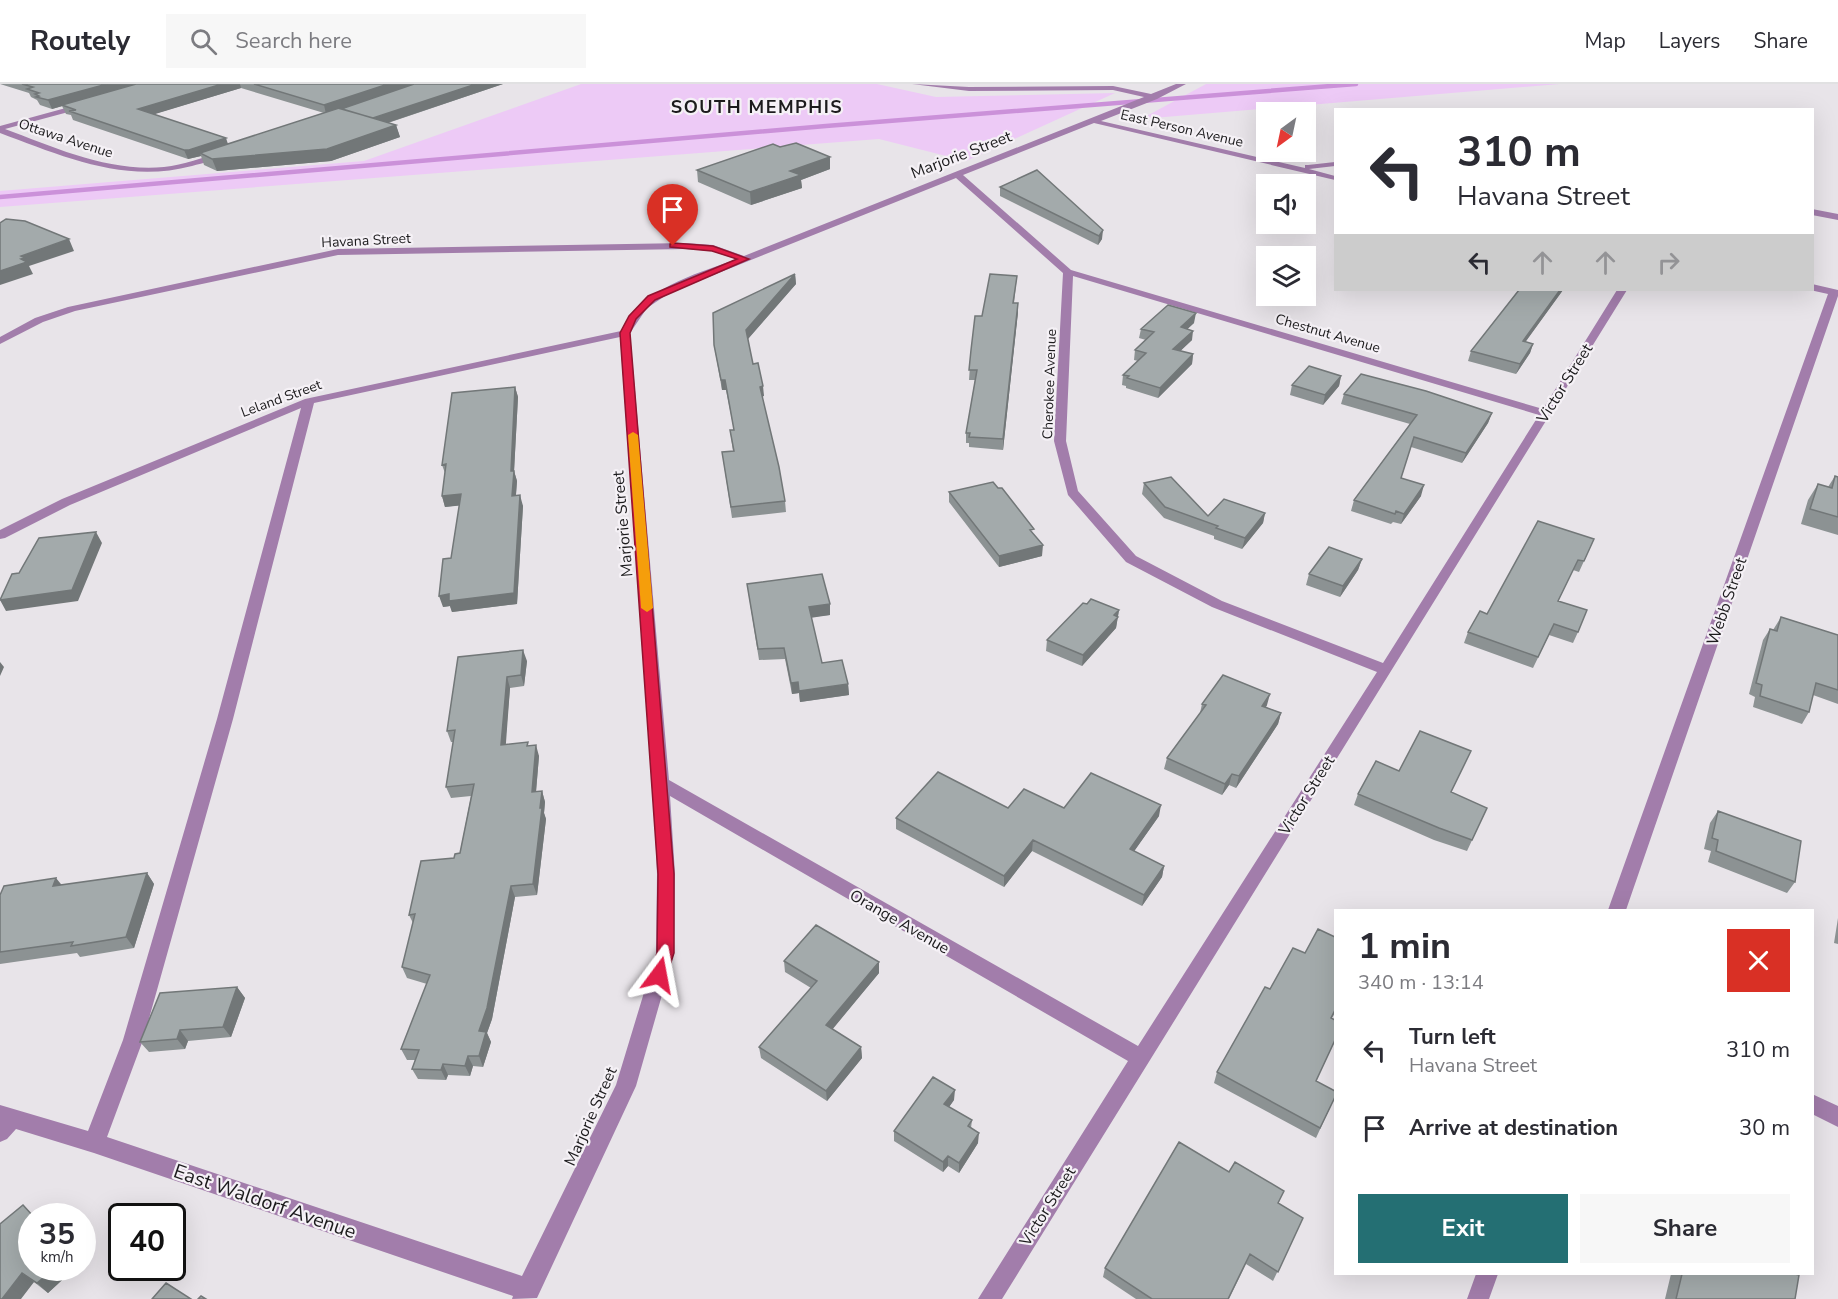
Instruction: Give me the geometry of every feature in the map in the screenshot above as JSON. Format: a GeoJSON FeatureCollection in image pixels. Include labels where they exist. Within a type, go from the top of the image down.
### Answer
{"type":"FeatureCollection","features":[{"type":"Feature","properties":{"kind":"street","name":"East Person Avenue"},"geometry":{"type":"LineString","coordinates":[[916,84],[969,90],[1113,88],[1154,97]]}},
{"type":"Feature","properties":{"kind":"street","name":"Marjorie Street"},"geometry":{"type":"LineString","coordinates":[[526,1295],[626,1086],[666,953],[666,874],[661,783],[625,333],[632,318],[651,298],[1182,84]]}},
{"type":"Feature","properties":{"kind":"street"},"geometry":{"type":"LineString","coordinates":[[0,129],[97,101]]}},
{"type":"Feature","properties":{"kind":"street","name":"East Person Avenue"},"geometry":{"type":"LineString","coordinates":[[1094,121],[1334,178]]}},
{"type":"Feature","properties":{"kind":"street","name":"Ottawa Avenue"},"geometry":{"type":"LineString","coordinates":[[0,129],[110,167],[146,170],[195,163],[229,152]]}},
{"type":"Feature","properties":{"kind":"street"},"geometry":{"type":"LineString","coordinates":[[1295,169],[1334,165]]}},
{"type":"Feature","properties":{"kind":"street"},"geometry":{"type":"LineString","coordinates":[[957,174],[1068,272]]}},
{"type":"Feature","properties":{"kind":"street"},"geometry":{"type":"LineString","coordinates":[[1814,212],[1838,218]]}},
{"type":"Feature","properties":{"kind":"street","name":"Havana Street"},"geometry":{"type":"LineString","coordinates":[[0,341],[39,320],[72,309],[338,252],[686,246],[713,248],[745,259]]}},
{"type":"Feature","properties":{"kind":"street","name":"Chestnut Avenue"},"geometry":{"type":"LineString","coordinates":[[1068,272],[1545,413]]}},
{"type":"Feature","properties":{"kind":"street","name":"Cherokee Avenue"},"geometry":{"type":"LineString","coordinates":[[1068,272],[1060,441],[1072,492],[1131,559],[1217,604],[1386,670]]}},
{"type":"Feature","properties":{"kind":"street"},"geometry":{"type":"LineString","coordinates":[[1814,287],[1836,292]]}},
{"type":"Feature","properties":{"kind":"street","name":"Victor Street"},"geometry":{"type":"LineString","coordinates":[[989,1299],[1386,670],[1621,291]]}},
{"type":"Feature","properties":{"kind":"street","name":"Webb Street"},"geometry":{"type":"LineString","coordinates":[[1617,909],[1836,292]]}},
{"type":"Feature","properties":{"kind":"street","name":"Leland Street"},"geometry":{"type":"LineString","coordinates":[[0,535],[66,502],[309,400],[625,333]]}},
{"type":"Feature","properties":{"kind":"street"},"geometry":{"type":"LineString","coordinates":[[94,1143],[133,1040],[228,708],[309,400]]}},
{"type":"Feature","properties":{"kind":"street","name":"Orange Avenue"},"geometry":{"type":"LineString","coordinates":[[661,783],[1140,1058]]}},
{"type":"Feature","properties":{"kind":"street"},"geometry":{"type":"LineString","coordinates":[[1814,1104],[1838,1117]]}},
{"type":"Feature","properties":{"kind":"street","name":"East Waldorf Avenue"},"geometry":{"type":"LineString","coordinates":[[4,1122],[94,1143],[526,1295]]}},
{"type":"Feature","properties":{"kind":"street"},"geometry":{"type":"LineString","coordinates":[[1478,1299],[1487,1275]]}},
{"type":"Feature","properties":{"kind":"shaded area"},"geometry":{"type":"Polygon","coordinates":[[[581,84],[877,84],[936,97],[1115,93],[966,161],[879,139],[0,207],[0,191],[364,161],[581,84]]]}},
{"type":"Feature","properties":{"kind":"shaded area"},"geometry":{"type":"Polygon","coordinates":[[[1206,84],[1560,84],[1316,104],[1316,102],[1256,102],[1256,109],[1141,119],[1206,84]]]}},
{"type":"Feature","properties":{"kind":"building"},"geometry":{"type":"Polygon","coordinates":[[[22,84],[107,84],[48,100],[36,97],[39,96],[35,94],[39,93],[27,89],[33,87],[22,84]]]}},
{"type":"Feature","properties":{"kind":"building"},"geometry":{"type":"Polygon","coordinates":[[[136,84],[222,84],[138,109],[226,138],[184,150],[69,111],[76,110],[62,105],[136,84]]]}},
{"type":"Feature","properties":{"kind":"building"},"geometry":{"type":"Polygon","coordinates":[[[254,84],[388,84],[324,105],[254,84]]]}},
{"type":"Feature","properties":{"kind":"building"},"geometry":{"type":"Polygon","coordinates":[[[414,84],[476,84],[373,118],[341,109],[414,84]]]}},
{"type":"Feature","properties":{"kind":"building"},"geometry":{"type":"Polygon","coordinates":[[[339,108],[396,125],[327,149],[212,159],[200,153],[339,108]]]}},
{"type":"Feature","properties":{"kind":"building"},"geometry":{"type":"Polygon","coordinates":[[[796,143],[830,157],[790,171],[801,175],[750,192],[697,170],[773,144],[780,147],[796,143]]]}},
{"type":"Feature","properties":{"kind":"building"},"geometry":{"type":"Polygon","coordinates":[[[1037,170],[1103,230],[1099,236],[1000,187],[1037,170]]]}},
{"type":"Feature","properties":{"kind":"building"},"geometry":{"type":"Polygon","coordinates":[[[6,219],[25,221],[69,239],[21,256],[25,258],[21,259],[27,262],[0,271],[0,223],[6,219]]]}},
{"type":"Feature","properties":{"kind":"building"},"geometry":{"type":"Polygon","coordinates":[[[795,274],[746,330],[753,364],[758,363],[763,386],[760,387],[785,501],[731,507],[722,452],[734,451],[730,430],[734,430],[725,380],[721,380],[714,345],[713,313],[795,274]]]}},
{"type":"Feature","properties":{"kind":"building"},"geometry":{"type":"Polygon","coordinates":[[[990,274],[1017,276],[1013,303],[1018,303],[1003,439],[969,437],[970,433],[966,433],[977,370],[969,370],[975,316],[982,316],[990,274]]]}},
{"type":"Feature","properties":{"kind":"building"},"geometry":{"type":"Polygon","coordinates":[[[1518,291],[1559,291],[1523,341],[1533,344],[1520,364],[1471,351],[1518,291]]]}},
{"type":"Feature","properties":{"kind":"building"},"geometry":{"type":"Polygon","coordinates":[[[1168,305],[1196,313],[1181,327],[1193,331],[1173,349],[1193,354],[1160,388],[1127,378],[1129,376],[1123,375],[1146,353],[1135,350],[1154,332],[1141,329],[1168,305]]]}},
{"type":"Feature","properties":{"kind":"building"},"geometry":{"type":"Polygon","coordinates":[[[1309,366],[1341,376],[1325,395],[1292,385],[1309,366]]]}},
{"type":"Feature","properties":{"kind":"building"},"geometry":{"type":"Polygon","coordinates":[[[1361,374],[1426,391],[1492,413],[1466,453],[1414,437],[1401,478],[1424,485],[1404,514],[1396,511],[1395,514],[1354,500],[1417,415],[1344,394],[1361,374]]]}},
{"type":"Feature","properties":{"kind":"building"},"geometry":{"type":"Polygon","coordinates":[[[515,387],[512,496],[520,495],[514,593],[449,601],[449,594],[439,596],[443,559],[451,558],[461,494],[442,496],[446,464],[442,465],[452,393],[515,387]]]}},
{"type":"Feature","properties":{"kind":"building"},"geometry":{"type":"Polygon","coordinates":[[[1835,476],[1838,477],[1838,517],[1810,509],[1818,484],[1832,488],[1835,476]]]}},
{"type":"Feature","properties":{"kind":"building"},"geometry":{"type":"Polygon","coordinates":[[[1171,477],[1208,516],[1224,499],[1265,513],[1245,538],[1216,528],[1218,526],[1165,507],[1144,483],[1171,477]]]}},
{"type":"Feature","properties":{"kind":"building"},"geometry":{"type":"Polygon","coordinates":[[[993,482],[998,488],[1002,488],[1034,529],[1030,530],[1043,545],[999,556],[949,492],[993,482]]]}},
{"type":"Feature","properties":{"kind":"building"},"geometry":{"type":"Polygon","coordinates":[[[1538,521],[1594,539],[1584,561],[1578,560],[1558,601],[1587,610],[1578,632],[1554,624],[1538,657],[1468,632],[1480,611],[1487,614],[1538,521]]]}},
{"type":"Feature","properties":{"kind":"building"},"geometry":{"type":"Polygon","coordinates":[[[96,532],[72,590],[0,600],[12,574],[19,573],[39,538],[96,532]]]}},
{"type":"Feature","properties":{"kind":"building"},"geometry":{"type":"Polygon","coordinates":[[[1329,547],[1362,559],[1343,586],[1309,574],[1329,547]]]}},
{"type":"Feature","properties":{"kind":"building"},"geometry":{"type":"Polygon","coordinates":[[[822,574],[830,604],[809,607],[822,663],[842,660],[848,684],[799,691],[798,682],[791,683],[784,648],[758,649],[747,584],[822,574]]]}},
{"type":"Feature","properties":{"kind":"building"},"geometry":{"type":"Polygon","coordinates":[[[1091,599],[1119,610],[1114,615],[1118,617],[1083,655],[1047,640],[1083,603],[1087,604],[1091,599]]]}},
{"type":"Feature","properties":{"kind":"building"},"geometry":{"type":"Polygon","coordinates":[[[1781,617],[1838,635],[1838,690],[1816,683],[1809,712],[1760,696],[1762,685],[1756,683],[1770,629],[1777,631],[1781,617]]]}},
{"type":"Feature","properties":{"kind":"building"},"geometry":{"type":"Polygon","coordinates":[[[523,650],[521,675],[507,677],[501,745],[528,742],[527,746],[536,745],[532,792],[542,791],[540,808],[542,808],[533,884],[511,886],[487,1008],[479,1031],[486,1032],[479,1056],[468,1056],[465,1066],[443,1064],[441,1070],[412,1069],[419,1050],[401,1049],[430,975],[402,967],[415,914],[409,915],[421,861],[454,858],[455,854],[460,853],[474,784],[446,787],[455,730],[447,731],[458,657],[523,650]]]}},
{"type":"Feature","properties":{"kind":"building"},"geometry":{"type":"Polygon","coordinates":[[[1223,675],[1270,694],[1262,706],[1281,713],[1239,776],[1232,774],[1225,784],[1167,758],[1206,705],[1202,704],[1223,675]]]}},
{"type":"Feature","properties":{"kind":"building"},"geometry":{"type":"Polygon","coordinates":[[[1420,731],[1471,751],[1451,792],[1487,808],[1472,840],[1358,794],[1376,761],[1399,771],[1420,731]]]}},
{"type":"Feature","properties":{"kind":"building"},"geometry":{"type":"Polygon","coordinates":[[[938,772],[1008,808],[1024,789],[1064,808],[1091,773],[1161,805],[1130,849],[1164,866],[1144,895],[1033,840],[1004,876],[896,818],[938,772]]]}},
{"type":"Feature","properties":{"kind":"building"},"geometry":{"type":"Polygon","coordinates":[[[1718,811],[1801,841],[1795,882],[1716,851],[1718,840],[1712,838],[1718,811]]]}},
{"type":"Feature","properties":{"kind":"building"},"geometry":{"type":"Polygon","coordinates":[[[147,873],[126,937],[71,946],[73,942],[0,952],[0,895],[4,886],[56,878],[53,886],[147,873]]]}},
{"type":"Feature","properties":{"kind":"building"},"geometry":{"type":"Polygon","coordinates":[[[816,925],[879,962],[826,1025],[861,1047],[826,1091],[759,1047],[817,981],[784,961],[816,925]]]}},
{"type":"Feature","properties":{"kind":"building"},"geometry":{"type":"Polygon","coordinates":[[[1318,929],[1334,937],[1334,1012],[1331,1018],[1334,1020],[1334,1042],[1316,1081],[1334,1090],[1334,1099],[1320,1128],[1217,1072],[1265,987],[1270,989],[1293,948],[1305,953],[1318,929]]]}},
{"type":"Feature","properties":{"kind":"building"},"geometry":{"type":"Polygon","coordinates":[[[237,987],[223,1027],[180,1030],[177,1039],[140,1042],[160,993],[237,987]]]}},
{"type":"Feature","properties":{"kind":"building"},"geometry":{"type":"Polygon","coordinates":[[[933,1077],[955,1090],[944,1104],[972,1120],[968,1126],[979,1133],[959,1163],[948,1156],[943,1162],[894,1131],[933,1077]]]}},
{"type":"Feature","properties":{"kind":"building"},"geometry":{"type":"Polygon","coordinates":[[[1179,1142],[1229,1172],[1235,1162],[1284,1191],[1278,1203],[1303,1218],[1278,1272],[1250,1254],[1228,1299],[1152,1299],[1105,1268],[1179,1142]]]}},
{"type":"Feature","properties":{"kind":"building"},"geometry":{"type":"Polygon","coordinates":[[[18,1209],[18,1278],[2,1299],[0,1299],[0,1224],[18,1209]]]}},
{"type":"Feature","properties":{"kind":"building"},"geometry":{"type":"Polygon","coordinates":[[[1682,1275],[1799,1275],[1795,1299],[1676,1299],[1682,1275]]]}},
{"type":"Feature","properties":{"kind":"building"},"geometry":{"type":"Polygon","coordinates":[[[166,1283],[191,1299],[152,1299],[166,1283]]]}},
{"type":"Feature","properties":{"kind":"waterway"},"geometry":{"type":"LineString","coordinates":[[0,197],[826,126],[1356,84]]}},
{"type":"Feature","properties":{"kind":"slow traffic"},"geometry":{"type":"LineString","coordinates":[[633,435],[647,608]]}},
{"type":"Feature","properties":{"kind":"district","name":"SOUTH MEMPHIS"},"geometry":{"type":"Point","coordinates":[757,107]}},
{"type":"Feature","properties":{"kind":"route"},"geometry":{"type":"LineString","coordinates":[[659,975],[666,953],[666,874],[661,783],[625,333],[632,318],[651,298],[745,259],[713,248],[673,246]]}}]}
